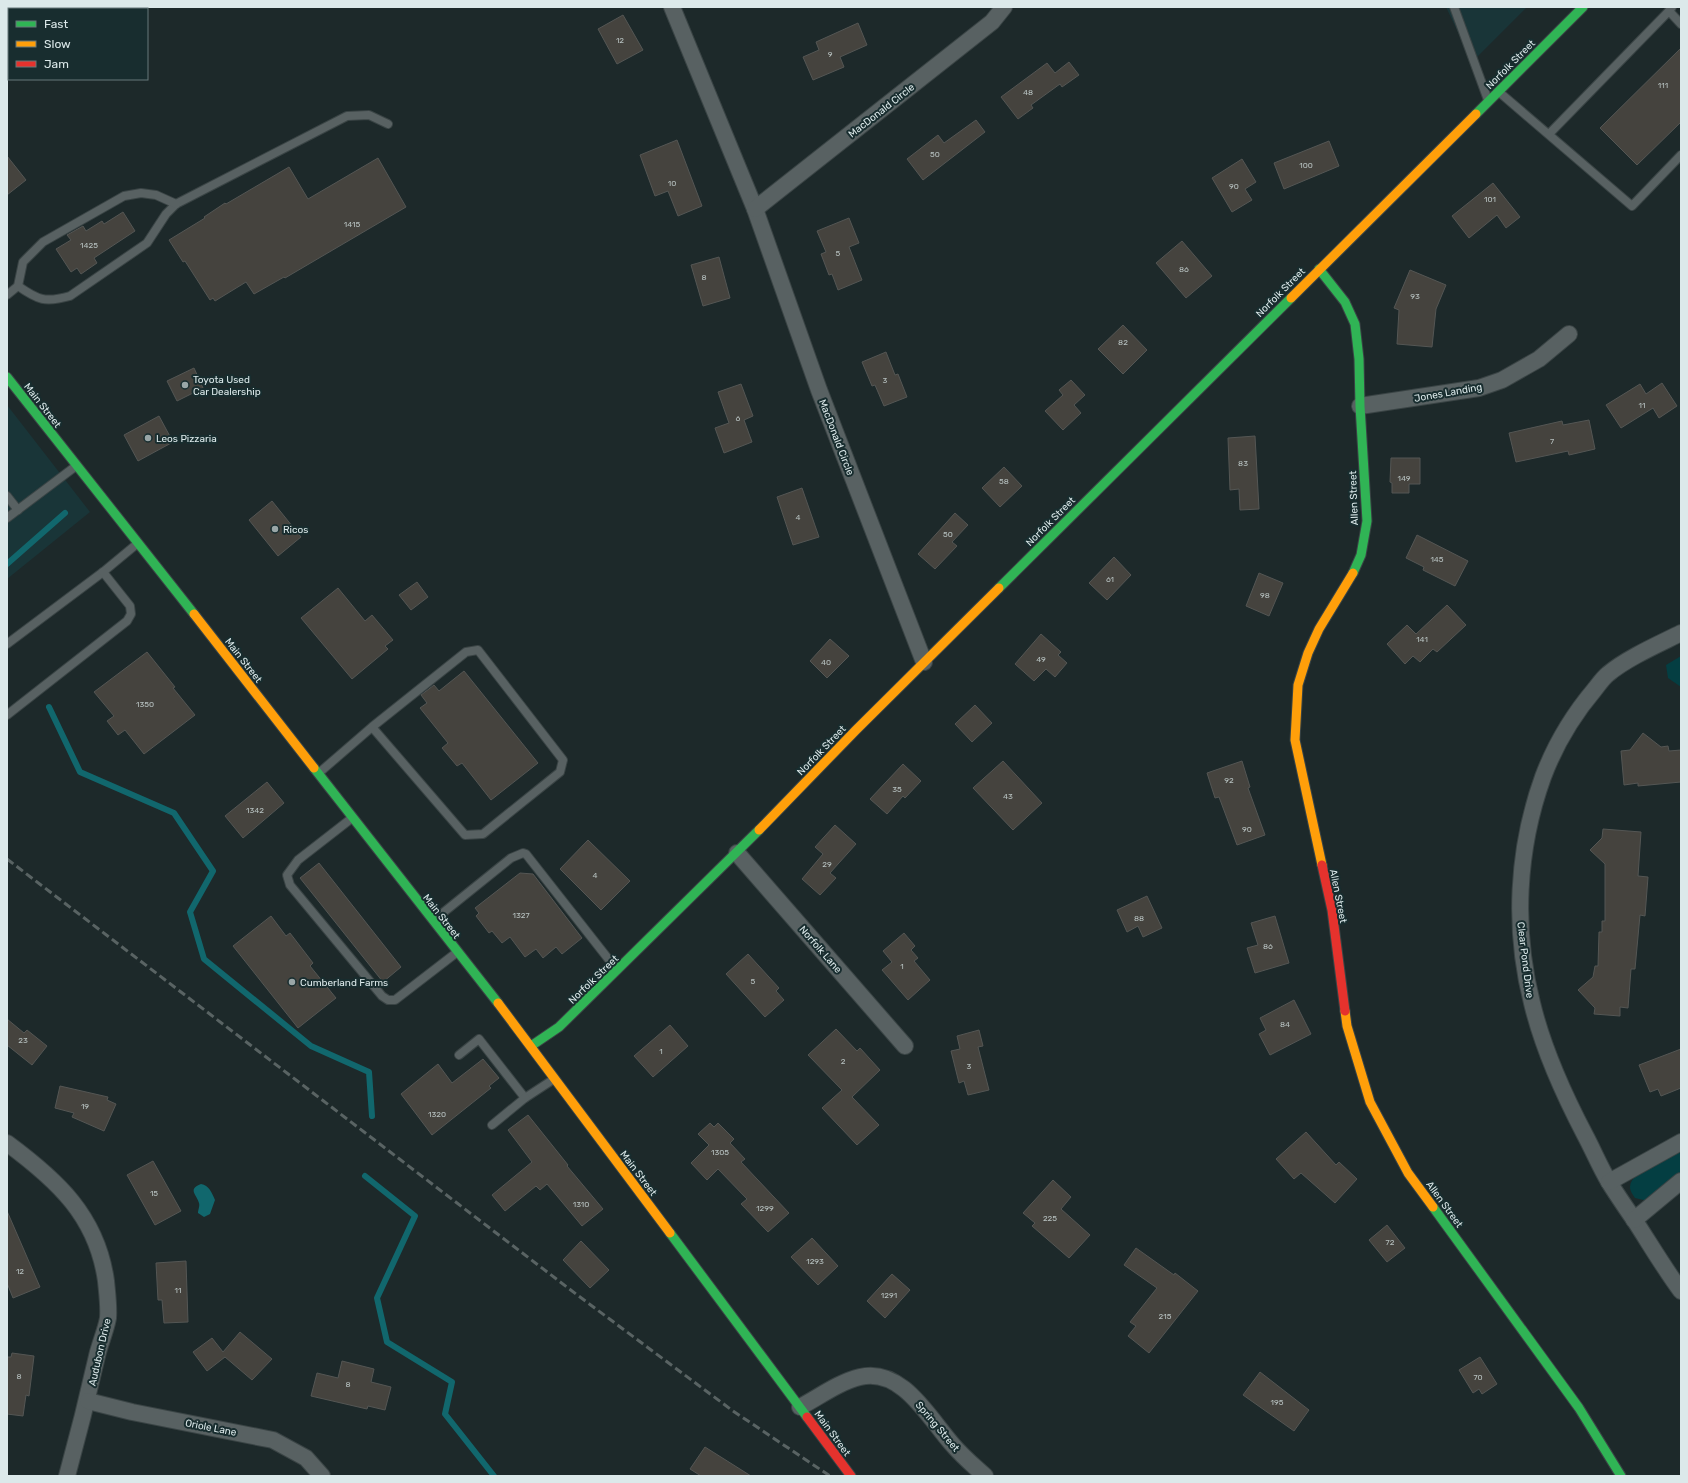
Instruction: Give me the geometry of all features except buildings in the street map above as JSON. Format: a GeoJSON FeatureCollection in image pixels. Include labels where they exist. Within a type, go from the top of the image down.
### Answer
{"type":"FeatureCollection","features":[{"type":"Feature","properties":{"kind":"main road","name":"Norfolk Street"},"geometry":{"type":"LineString","coordinates":[[531,1046],[558,1027],[617,971],[737,852],[924,662],[1583,7]]}},
{"type":"Feature","properties":{"kind":"main road","name":"Allen Street"},"geometry":{"type":"LineString","coordinates":[[1319,269],[1345,302],[1355,324],[1359,359],[1360,406],[1367,521],[1361,555],[1351,579],[1319,629],[1308,653],[1298,685],[1295,740],[1332,910],[1347,1026],[1370,1102],[1408,1173],[1579,1408],[1622,1476]]}},
{"type":"Feature","properties":{"kind":"main road","name":"Main Street"},"geometry":{"type":"LineString","coordinates":[[7,377],[138,542],[432,921],[531,1046],[851,1476]]}},
{"type":"Feature","properties":{"kind":"street","name":"MacDonald Circle"},"geometry":{"type":"LineString","coordinates":[[672,7],[755,209],[819,390],[924,662]]}},
{"type":"Feature","properties":{"kind":"street","name":"MacDonald Circle"},"geometry":{"type":"LineString","coordinates":[[755,209],[992,22],[1004,7]]}},
{"type":"Feature","properties":{"kind":"street","name":"Jones Landing"},"geometry":{"type":"LineString","coordinates":[[1360,406],[1479,388],[1502,380],[1539,359],[1569,334]]}},
{"type":"Feature","properties":{"kind":"street","name":"Clear Pond Drive"},"geometry":{"type":"LineString","coordinates":[[1681,633],[1639,654],[1608,674],[1583,702],[1549,761],[1536,797],[1524,850],[1520,879],[1520,922],[1524,960],[1531,1003],[1544,1042],[1566,1098],[1609,1182],[1681,1291]]}},
{"type":"Feature","properties":{"kind":"street","name":"Norfolk Lane"},"geometry":{"type":"LineString","coordinates":[[737,852],[905,1046]]}},
{"type":"Feature","properties":{"kind":"street"},"geometry":{"type":"LineString","coordinates":[[1609,1182],[1681,1142]]}},
{"type":"Feature","properties":{"kind":"street","name":"Audubon Drive"},"geometry":{"type":"LineString","coordinates":[[7,1143],[36,1165],[72,1201],[89,1226],[97,1242],[103,1264],[108,1317],[88,1400],[67,1476]]}},
{"type":"Feature","properties":{"kind":"street"},"geometry":{"type":"LineString","coordinates":[[1634,1220],[1681,1181]]}},
{"type":"Feature","properties":{"kind":"street","name":"Spring Street"},"geometry":{"type":"LineString","coordinates":[[800,1407],[847,1382],[862,1377],[880,1377],[896,1384],[914,1397],[952,1445],[985,1476]]}},
{"type":"Feature","properties":{"kind":"street","name":"Oriole Lane"},"geometry":{"type":"LineString","coordinates":[[88,1400],[132,1412],[273,1440],[306,1458],[322,1476]]}},
{"type":"Feature","properties":{"kind":"lane"},"geometry":{"type":"LineString","coordinates":[[1454,7],[1488,101]]}},
{"type":"Feature","properties":{"kind":"lane"},"geometry":{"type":"LineString","coordinates":[[1549,134],[1671,9],[1681,24]]}},
{"type":"Feature","properties":{"kind":"lane"},"geometry":{"type":"LineString","coordinates":[[1499,91],[1632,206],[1681,155]]}},
{"type":"Feature","properties":{"kind":"lane"},"geometry":{"type":"LineString","coordinates":[[18,286],[36,298],[55,300],[70,296],[147,243],[166,214],[176,204],[347,116],[369,115],[388,124]]}},
{"type":"Feature","properties":{"kind":"lane"},"geometry":{"type":"LineString","coordinates":[[7,294],[18,286],[23,262],[43,242],[124,196],[141,193],[156,195],[176,204]]}},
{"type":"Feature","properties":{"kind":"lane"},"geometry":{"type":"LineString","coordinates":[[7,518],[76,465]]}},
{"type":"Feature","properties":{"kind":"lane"},"geometry":{"type":"LineString","coordinates":[[7,496],[18,510]]}},
{"type":"Feature","properties":{"kind":"lane"},"geometry":{"type":"LineString","coordinates":[[7,644],[103,572],[138,542]]}},
{"type":"Feature","properties":{"kind":"lane"},"geometry":{"type":"LineString","coordinates":[[7,715],[127,621],[131,614],[130,606],[103,572]]}},
{"type":"Feature","properties":{"kind":"lane"},"geometry":{"type":"LineString","coordinates":[[318,774],[372,726],[466,652],[478,650],[563,760],[560,772],[483,834],[465,835],[372,726]]}},
{"type":"Feature","properties":{"kind":"lane"},"geometry":{"type":"LineString","coordinates":[[352,818],[298,860],[288,875],[290,885],[382,996],[388,1000],[395,1000],[457,952]]}},
{"type":"Feature","properties":{"kind":"lane"},"geometry":{"type":"LineString","coordinates":[[432,921],[511,858],[523,853],[526,854],[617,971]]}},
{"type":"Feature","properties":{"kind":"lane"},"geometry":{"type":"LineString","coordinates":[[459,1055],[479,1039],[525,1098]]}},
{"type":"Feature","properties":{"kind":"lane"},"geometry":{"type":"LineString","coordinates":[[492,1126],[525,1098],[555,1078]]}},
{"type":"Feature","properties":{"kind":"shaded area"},"geometry":{"type":"Polygon","coordinates":[[[1446,7],[1527,7],[1472,62],[1446,7]]]}},
{"type":"Feature","properties":{"kind":"shaded area"},"geometry":{"type":"Polygon","coordinates":[[[7,405],[90,512],[7,579],[7,405]]]}},
{"type":"Feature","properties":{"kind":"shaded area"},"geometry":{"type":"Polygon","coordinates":[[[1681,656],[1681,687],[1668,678],[1666,665],[1681,656]]]}},
{"type":"Feature","properties":{"kind":"shaded area"},"geometry":{"type":"Polygon","coordinates":[[[1681,1151],[1681,1174],[1648,1201],[1635,1198],[1630,1187],[1632,1181],[1637,1175],[1651,1165],[1681,1151]]]}},
{"type":"Feature","properties":{"kind":"shaded area"},"geometry":{"type":"Polygon","coordinates":[[[201,1184],[208,1188],[215,1200],[210,1214],[204,1217],[198,1213],[199,1204],[194,1192],[194,1188],[201,1184]]]}},
{"type":"Feature","properties":{"kind":"waterway"},"geometry":{"type":"LineString","coordinates":[[7,564],[65,513]]}},
{"type":"Feature","properties":{"kind":"waterway"},"geometry":{"type":"LineString","coordinates":[[49,707],[80,772],[174,813],[213,871],[190,912],[204,959],[311,1046],[369,1072],[372,1116]]}},
{"type":"Feature","properties":{"kind":"waterway"},"geometry":{"type":"LineString","coordinates":[[365,1176],[415,1216],[377,1298],[387,1342],[452,1382],[445,1414],[494,1476]]}},
{"type":"Feature","properties":{"kind":"railway"},"geometry":{"type":"LineString","coordinates":[[7,859],[576,1294],[733,1411],[830,1476]]}},
{"type":"Feature","properties":{"kind":"traffic: fast"},"geometry":{"type":"LineString","coordinates":[[1476,114],[1583,7]]}},
{"type":"Feature","properties":{"kind":"traffic: fast"},"geometry":{"type":"LineString","coordinates":[[1319,269],[1345,302],[1355,324],[1359,359],[1360,406],[1367,521],[1361,555],[1353,573]]}},
{"type":"Feature","properties":{"kind":"traffic: fast"},"geometry":{"type":"LineString","coordinates":[[999,588],[1291,298]]}},
{"type":"Feature","properties":{"kind":"traffic: fast"},"geometry":{"type":"LineString","coordinates":[[7,377],[194,614]]}},
{"type":"Feature","properties":{"kind":"traffic: fast"},"geometry":{"type":"LineString","coordinates":[[314,768],[498,1003]]}},
{"type":"Feature","properties":{"kind":"traffic: fast"},"geometry":{"type":"LineString","coordinates":[[531,1046],[559,1027],[759,830]]}},
{"type":"Feature","properties":{"kind":"traffic: fast"},"geometry":{"type":"LineString","coordinates":[[1433,1207],[1579,1408],[1621,1476]]}},
{"type":"Feature","properties":{"kind":"traffic: fast"},"geometry":{"type":"LineString","coordinates":[[670,1233],[807,1417]]}},
{"type":"Feature","properties":{"kind":"traffic: slow"},"geometry":{"type":"LineString","coordinates":[[1291,298],[1476,114]]}},
{"type":"Feature","properties":{"kind":"traffic: slow"},"geometry":{"type":"LineString","coordinates":[[1322,865],[1295,740],[1298,685],[1308,653],[1319,629],[1353,573]]}},
{"type":"Feature","properties":{"kind":"traffic: slow"},"geometry":{"type":"LineString","coordinates":[[759,830],[856,730],[999,588]]}},
{"type":"Feature","properties":{"kind":"traffic: slow"},"geometry":{"type":"LineString","coordinates":[[194,614],[314,768]]}},
{"type":"Feature","properties":{"kind":"traffic: slow"},"geometry":{"type":"LineString","coordinates":[[498,1003],[670,1233]]}},
{"type":"Feature","properties":{"kind":"traffic: slow"},"geometry":{"type":"LineString","coordinates":[[1345,1011],[1347,1026],[1370,1102],[1408,1173],[1433,1207]]}},
{"type":"Feature","properties":{"kind":"traffic: jam"},"geometry":{"type":"LineString","coordinates":[[1322,865],[1332,910],[1345,1011]]}},
{"type":"Feature","properties":{"kind":"traffic: jam"},"geometry":{"type":"LineString","coordinates":[[807,1417],[851,1476]]}},
{"type":"Feature","properties":{"kind":"place","name":"Toyota Used Car Dealership"},"geometry":{"type":"Point","coordinates":[185,385]}},
{"type":"Feature","properties":{"kind":"place","name":"Leos Pizzaria"},"geometry":{"type":"Point","coordinates":[148,438]}},
{"type":"Feature","properties":{"kind":"place","name":"Ricos"},"geometry":{"type":"Point","coordinates":[275,529]}},
{"type":"Feature","properties":{"kind":"place","name":"Cumberland Farms"},"geometry":{"type":"Point","coordinates":[292,982]}}]}
